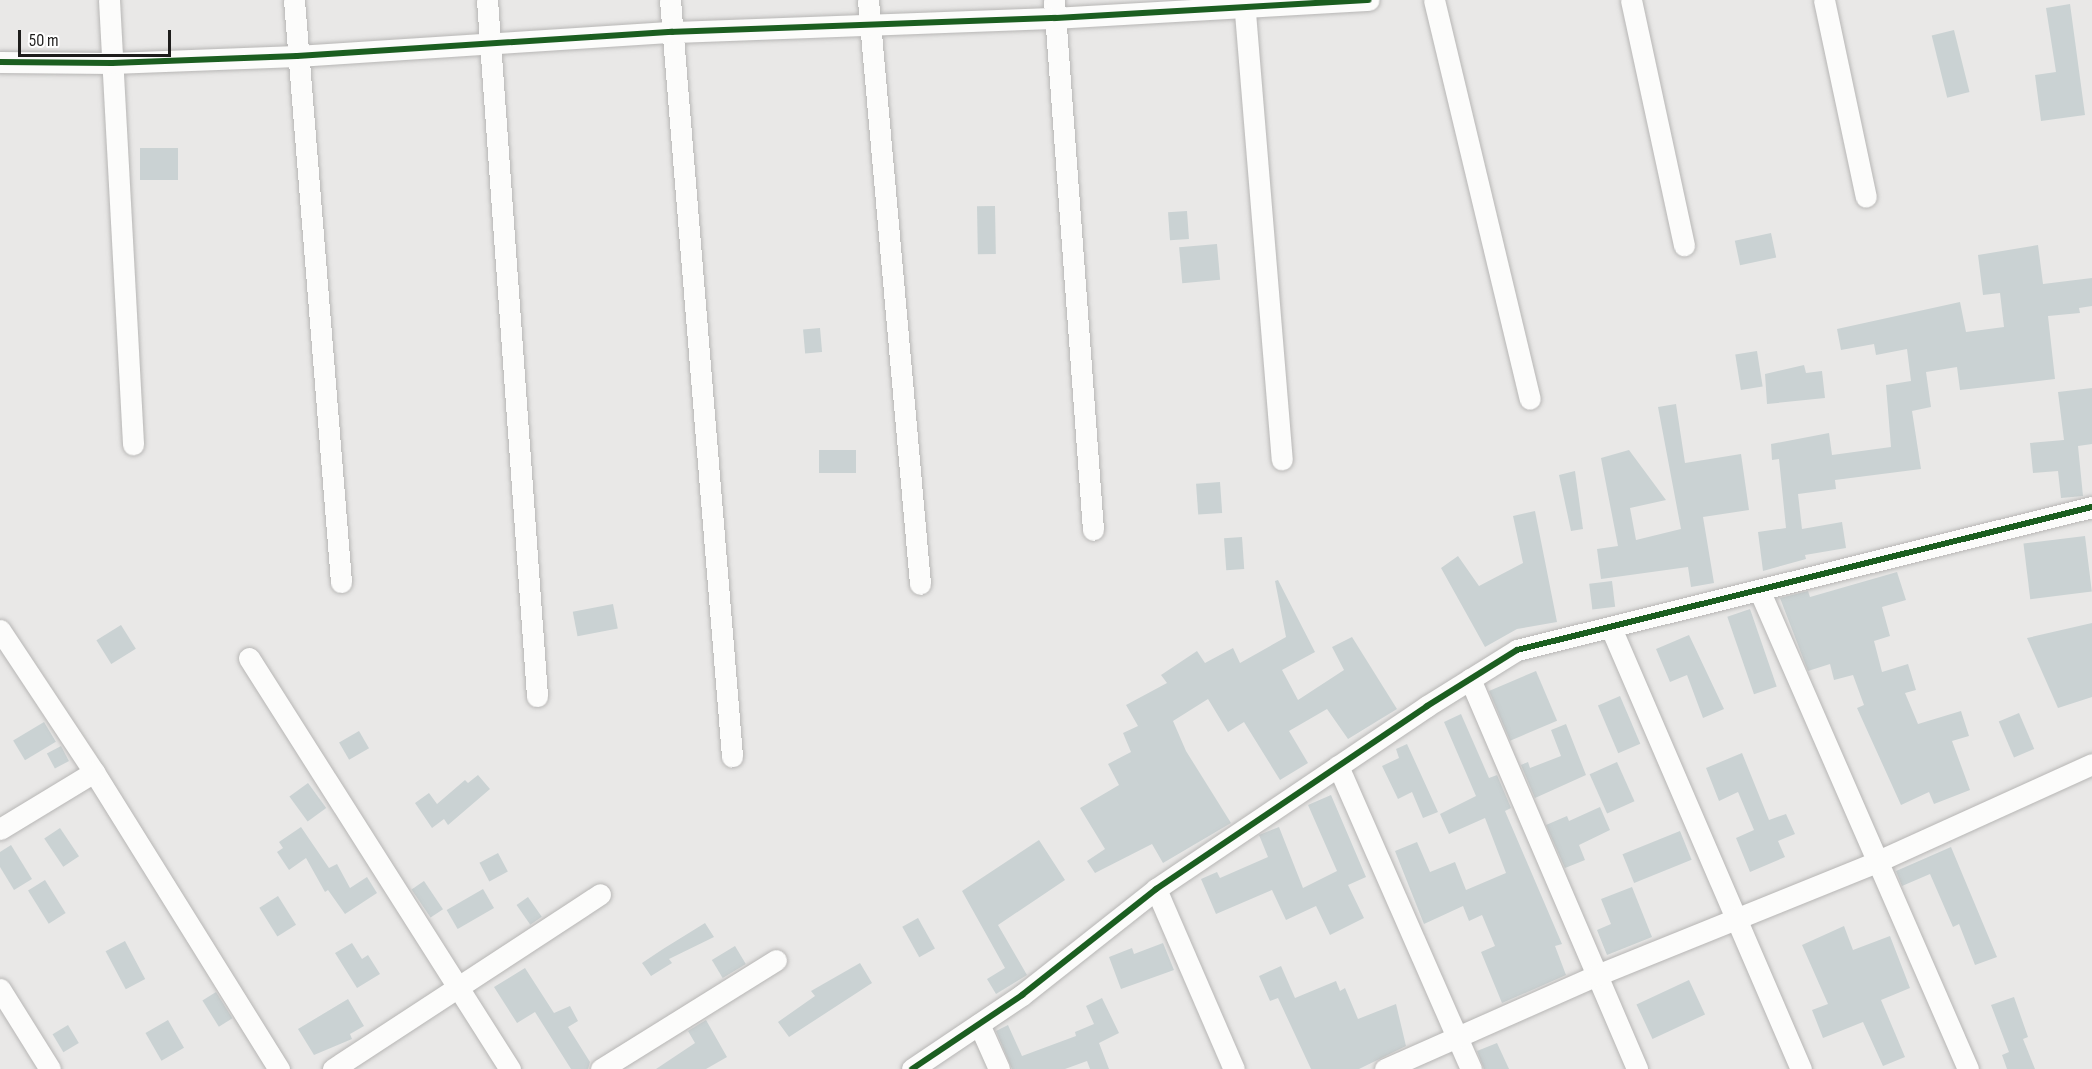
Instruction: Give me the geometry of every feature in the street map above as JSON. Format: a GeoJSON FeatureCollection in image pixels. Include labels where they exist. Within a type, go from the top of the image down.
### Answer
{"type":"FeatureCollection","features":[{"type":"Feature","properties":{"kind":"street"},"geometry":{"type":"LineString","coordinates":[[109,0],[133,444]]}},
{"type":"Feature","properties":{"kind":"street"},"geometry":{"type":"LineString","coordinates":[[294,0],[341,582]]}},
{"type":"Feature","properties":{"kind":"street"},"geometry":{"type":"LineString","coordinates":[[487,0],[537,696]]}},
{"type":"Feature","properties":{"kind":"street"},"geometry":{"type":"LineString","coordinates":[[670,0],[732,756]]}},
{"type":"Feature","properties":{"kind":"street"},"geometry":{"type":"LineString","coordinates":[[868,0],[920,584]]}},
{"type":"Feature","properties":{"kind":"street"},"geometry":{"type":"LineString","coordinates":[[0,62],[112,63],[297,56],[672,32],[870,23],[1054,9],[1368,0]]}},
{"type":"Feature","properties":{"kind":"street"},"geometry":{"type":"LineString","coordinates":[[1434,0],[1530,399]]}},
{"type":"Feature","properties":{"kind":"street"},"geometry":{"type":"LineString","coordinates":[[1631,0],[1684,245]]}},
{"type":"Feature","properties":{"kind":"street"},"geometry":{"type":"LineString","coordinates":[[1824,0],[1866,198]]}},
{"type":"Feature","properties":{"kind":"street"},"geometry":{"type":"LineString","coordinates":[[1244,4],[1282,459]]}},
{"type":"Feature","properties":{"kind":"street"},"geometry":{"type":"LineString","coordinates":[[1054,9],[1093,530]]}},
{"type":"Feature","properties":{"kind":"street"},"geometry":{"type":"LineString","coordinates":[[912,1069],[1022,995],[1155,889],[1338,766],[1517,650],[1760,592],[2092,507]]}},
{"type":"Feature","properties":{"kind":"street"},"geometry":{"type":"LineString","coordinates":[[1760,592],[1968,1069]]}},
{"type":"Feature","properties":{"kind":"street"},"geometry":{"type":"LineString","coordinates":[[1611,627],[1801,1069]]}},
{"type":"Feature","properties":{"kind":"street"},"geometry":{"type":"LineString","coordinates":[[0,630],[94,772],[279,1069]]}},
{"type":"Feature","properties":{"kind":"street"},"geometry":{"type":"LineString","coordinates":[[249,658],[510,1069]]}},
{"type":"Feature","properties":{"kind":"street"},"geometry":{"type":"LineString","coordinates":[[1470,679],[1637,1069]]}},
{"type":"Feature","properties":{"kind":"street"},"geometry":{"type":"LineString","coordinates":[[1385,1069],[1597,975],[1876,862],[2092,764]]}},
{"type":"Feature","properties":{"kind":"street"},"geometry":{"type":"LineString","coordinates":[[1338,766],[1471,1069]]}},
{"type":"Feature","properties":{"kind":"street"},"geometry":{"type":"LineString","coordinates":[[0,829],[94,772]]}},
{"type":"Feature","properties":{"kind":"street"},"geometry":{"type":"LineString","coordinates":[[1155,889],[1234,1069]]}},
{"type":"Feature","properties":{"kind":"street"},"geometry":{"type":"LineString","coordinates":[[333,1069],[600,894]]}},
{"type":"Feature","properties":{"kind":"street"},"geometry":{"type":"LineString","coordinates":[[601,1069],[776,960]]}},
{"type":"Feature","properties":{"kind":"street"},"geometry":{"type":"LineString","coordinates":[[0,989],[50,1069]]}},
{"type":"Feature","properties":{"kind":"street"},"geometry":{"type":"LineString","coordinates":[[979,1024],[999,1069]]}},
{"type":"Feature","properties":{"kind":"building"},"geometry":{"type":"Polygon","coordinates":[[[2070,4],[2085,115],[2041,121],[2035,75],[2056,72],[2046,8],[2070,4]]]}},
{"type":"Feature","properties":{"kind":"building"},"geometry":{"type":"Polygon","coordinates":[[[1954,30],[1969,92],[1947,98],[1932,36],[1954,30]]]}},
{"type":"Feature","properties":{"kind":"building"},"geometry":{"type":"Polygon","coordinates":[[[140,148],[178,148],[178,180],[140,180],[140,148]]]}},
{"type":"Feature","properties":{"kind":"building"},"geometry":{"type":"Polygon","coordinates":[[[977,206],[995,206],[996,254],[978,254],[977,206]]]}},
{"type":"Feature","properties":{"kind":"building"},"geometry":{"type":"Polygon","coordinates":[[[1187,211],[1189,239],[1170,240],[1168,212],[1187,211]]]}},
{"type":"Feature","properties":{"kind":"building"},"geometry":{"type":"Polygon","coordinates":[[[1771,233],[1776,257],[1740,265],[1735,241],[1771,233]]]}},
{"type":"Feature","properties":{"kind":"building"},"geometry":{"type":"Polygon","coordinates":[[[1217,244],[1220,280],[1182,283],[1179,247],[1217,244]]]}},
{"type":"Feature","properties":{"kind":"building"},"geometry":{"type":"Polygon","coordinates":[[[2038,245],[2043,284],[2092,278],[2092,306],[2079,308],[2080,313],[2048,316],[2055,379],[1960,390],[1957,367],[1926,372],[1931,407],[1912,411],[1921,469],[1835,480],[1836,489],[1798,494],[1802,529],[1842,522],[1846,548],[1805,555],[1806,559],[1763,571],[1758,532],[1786,528],[1779,459],[1772,460],[1771,444],[1829,433],[1832,455],[1891,447],[1886,385],[1911,381],[1907,349],[1876,355],[1874,344],[1841,350],[1837,329],[1960,302],[1966,332],[2004,327],[2000,293],[1983,295],[1978,255],[2038,245]]]}},
{"type":"Feature","properties":{"kind":"building"},"geometry":{"type":"Polygon","coordinates":[[[820,328],[822,352],[805,353],[803,329],[820,328]]]}},
{"type":"Feature","properties":{"kind":"building"},"geometry":{"type":"Polygon","coordinates":[[[1757,351],[1763,387],[1741,390],[1735,354],[1757,351]]]}},
{"type":"Feature","properties":{"kind":"building"},"geometry":{"type":"Polygon","coordinates":[[[1804,365],[1806,373],[1822,371],[1825,398],[1767,404],[1765,374],[1804,365]]]}},
{"type":"Feature","properties":{"kind":"building"},"geometry":{"type":"Polygon","coordinates":[[[2092,388],[2092,444],[2078,446],[2083,496],[2061,498],[2058,471],[2033,473],[2030,443],[2064,440],[2058,392],[2092,388]]]}},
{"type":"Feature","properties":{"kind":"building"},"geometry":{"type":"Polygon","coordinates":[[[1676,404],[1685,463],[1741,454],[1749,510],[1703,517],[1714,583],[1691,587],[1688,567],[1601,579],[1597,549],[1618,546],[1601,458],[1629,450],[1666,500],[1630,508],[1636,540],[1681,529],[1658,407],[1676,404]]]}},
{"type":"Feature","properties":{"kind":"building"},"geometry":{"type":"Polygon","coordinates":[[[819,450],[856,450],[856,473],[819,473],[819,450]]]}},
{"type":"Feature","properties":{"kind":"building"},"geometry":{"type":"Polygon","coordinates":[[[1575,471],[1583,529],[1571,531],[1559,475],[1575,471]]]}},
{"type":"Feature","properties":{"kind":"building"},"geometry":{"type":"Polygon","coordinates":[[[1220,482],[1222,513],[1198,515],[1196,484],[1220,482]]]}},
{"type":"Feature","properties":{"kind":"building"},"geometry":{"type":"Polygon","coordinates":[[[1535,511],[1557,622],[1517,629],[1485,647],[1441,568],[1458,556],[1479,586],[1523,563],[1513,516],[1535,511]]]}},
{"type":"Feature","properties":{"kind":"building"},"geometry":{"type":"Polygon","coordinates":[[[2085,536],[2092,592],[2030,599],[2023,544],[2085,536]]]}},
{"type":"Feature","properties":{"kind":"building"},"geometry":{"type":"Polygon","coordinates":[[[1242,537],[1244,569],[1226,570],[1224,538],[1242,537]]]}},
{"type":"Feature","properties":{"kind":"building"},"geometry":{"type":"Polygon","coordinates":[[[1897,572],[1906,600],[1882,607],[1890,636],[1874,641],[1882,672],[1908,664],[1916,690],[1905,693],[1918,724],[1961,711],[1969,736],[1952,741],[1970,790],[1934,804],[1929,792],[1901,805],[1857,708],[1864,705],[1853,675],[1834,680],[1830,664],[1808,671],[1780,598],[1808,591],[1810,597],[1897,572]]]}},
{"type":"Feature","properties":{"kind":"building"},"geometry":{"type":"Polygon","coordinates":[[[1278,580],[1315,652],[1282,670],[1298,700],[1344,670],[1332,647],[1352,637],[1397,709],[1348,739],[1327,709],[1289,731],[1308,763],[1280,780],[1244,722],[1228,732],[1208,699],[1173,721],[1186,751],[1231,823],[1163,863],[1152,844],[1095,873],[1087,861],[1105,849],[1080,808],[1119,785],[1108,764],[1131,752],[1123,733],[1138,726],[1126,705],[1167,683],[1161,675],[1197,651],[1205,663],[1233,648],[1240,663],[1286,637],[1275,581],[1278,580]]]}},
{"type":"Feature","properties":{"kind":"building"},"geometry":{"type":"Polygon","coordinates":[[[1612,581],[1615,607],[1592,610],[1589,584],[1612,581]]]}},
{"type":"Feature","properties":{"kind":"building"},"geometry":{"type":"Polygon","coordinates":[[[613,604],[618,629],[578,636],[573,612],[613,604]]]}},
{"type":"Feature","properties":{"kind":"building"},"geometry":{"type":"Polygon","coordinates":[[[1750,609],[1777,687],[1754,694],[1727,617],[1750,609]]]}},
{"type":"Feature","properties":{"kind":"building"},"geometry":{"type":"Polygon","coordinates":[[[2092,623],[2092,697],[2058,708],[2027,638],[2092,623]]]}},
{"type":"Feature","properties":{"kind":"building"},"geometry":{"type":"Polygon","coordinates":[[[121,625],[136,649],[111,664],[96,640],[121,625]]]}},
{"type":"Feature","properties":{"kind":"building"},"geometry":{"type":"Polygon","coordinates":[[[1689,635],[1724,709],[1703,718],[1687,675],[1670,682],[1656,649],[1689,635]]]}},
{"type":"Feature","properties":{"kind":"building"},"geometry":{"type":"Polygon","coordinates":[[[1536,671],[1557,721],[1510,741],[1489,691],[1536,671]]]}},
{"type":"Feature","properties":{"kind":"building"},"geometry":{"type":"Polygon","coordinates":[[[1620,696],[1640,744],[1618,753],[1598,705],[1620,696]]]}},
{"type":"Feature","properties":{"kind":"building"},"geometry":{"type":"Polygon","coordinates":[[[2019,713],[2034,749],[2014,757],[1999,722],[2019,713]]]}},
{"type":"Feature","properties":{"kind":"building"},"geometry":{"type":"Polygon","coordinates":[[[1461,714],[1489,778],[1497,775],[1511,808],[1505,811],[1562,944],[1555,946],[1566,975],[1502,1003],[1481,952],[1495,946],[1482,915],[1469,921],[1463,906],[1424,924],[1395,851],[1417,842],[1430,872],[1455,862],[1466,890],[1506,873],[1485,818],[1449,834],[1440,814],[1476,796],[1444,722],[1461,714]]]}},
{"type":"Feature","properties":{"kind":"building"},"geometry":{"type":"Polygon","coordinates":[[[44,722],[56,742],[25,760],[13,741],[44,722]]]}},
{"type":"Feature","properties":{"kind":"building"},"geometry":{"type":"Polygon","coordinates":[[[1566,724],[1586,775],[1535,798],[1521,765],[1528,762],[1530,768],[1561,756],[1551,730],[1566,724]]]}},
{"type":"Feature","properties":{"kind":"building"},"geometry":{"type":"Polygon","coordinates":[[[359,731],[369,748],[349,760],[339,742],[359,731]]]}},
{"type":"Feature","properties":{"kind":"building"},"geometry":{"type":"Polygon","coordinates":[[[1407,744],[1438,812],[1423,818],[1412,792],[1398,799],[1382,766],[1399,758],[1396,749],[1407,744]]]}},
{"type":"Feature","properties":{"kind":"building"},"geometry":{"type":"Polygon","coordinates":[[[61,746],[69,761],[55,769],[47,754],[61,746]]]}},
{"type":"Feature","properties":{"kind":"building"},"geometry":{"type":"Polygon","coordinates":[[[1742,753],[1769,820],[1786,814],[1795,834],[1778,841],[1785,857],[1750,872],[1736,838],[1754,830],[1738,792],[1719,801],[1706,768],[1742,753]]]}},
{"type":"Feature","properties":{"kind":"building"},"geometry":{"type":"Polygon","coordinates":[[[1617,762],[1634,801],[1607,813],[1590,774],[1617,762]]]}},
{"type":"Feature","properties":{"kind":"building"},"geometry":{"type":"Polygon","coordinates":[[[478,775],[490,789],[448,825],[444,819],[432,828],[415,803],[429,793],[437,804],[465,780],[468,783],[478,775]]]}},
{"type":"Feature","properties":{"kind":"building"},"geometry":{"type":"Polygon","coordinates":[[[308,783],[326,808],[308,822],[289,797],[308,783]]]}},
{"type":"Feature","properties":{"kind":"building"},"geometry":{"type":"Polygon","coordinates":[[[1331,795],[1366,877],[1348,885],[1364,918],[1330,935],[1316,906],[1286,920],[1272,890],[1216,914],[1201,879],[1217,872],[1220,878],[1268,857],[1259,835],[1279,827],[1303,888],[1337,871],[1308,805],[1331,795]]]}},
{"type":"Feature","properties":{"kind":"building"},"geometry":{"type":"Polygon","coordinates":[[[1600,807],[1610,830],[1579,845],[1585,860],[1565,868],[1546,825],[1567,816],[1569,821],[1600,807]]]}},
{"type":"Feature","properties":{"kind":"building"},"geometry":{"type":"Polygon","coordinates":[[[301,827],[329,868],[337,864],[350,888],[367,877],[377,893],[345,914],[328,890],[325,892],[306,858],[289,870],[277,852],[283,848],[279,842],[301,827]]]}},
{"type":"Feature","properties":{"kind":"building"},"geometry":{"type":"Polygon","coordinates":[[[60,828],[79,856],[63,867],[44,839],[60,828]]]}},
{"type":"Feature","properties":{"kind":"building"},"geometry":{"type":"Polygon","coordinates":[[[1680,831],[1692,860],[1634,883],[1623,854],[1680,831]]]}},
{"type":"Feature","properties":{"kind":"building"},"geometry":{"type":"Polygon","coordinates":[[[1039,840],[1065,880],[998,925],[1027,975],[996,994],[987,979],[1005,968],[962,891],[1039,840]]]}},
{"type":"Feature","properties":{"kind":"building"},"geometry":{"type":"Polygon","coordinates":[[[11,845],[32,879],[14,890],[0,867],[0,852],[11,845]]]}},
{"type":"Feature","properties":{"kind":"building"},"geometry":{"type":"Polygon","coordinates":[[[1951,847],[1997,957],[1975,965],[1959,924],[1953,927],[1930,874],[1902,886],[1896,871],[1951,847]]]}},
{"type":"Feature","properties":{"kind":"building"},"geometry":{"type":"Polygon","coordinates":[[[498,853],[508,872],[489,881],[479,863],[498,853]]]}},
{"type":"Feature","properties":{"kind":"building"},"geometry":{"type":"Polygon","coordinates":[[[45,880],[66,913],[49,924],[28,891],[45,880]]]}},
{"type":"Feature","properties":{"kind":"building"},"geometry":{"type":"Polygon","coordinates":[[[424,881],[443,909],[431,918],[412,889],[424,881]]]}},
{"type":"Feature","properties":{"kind":"building"},"geometry":{"type":"Polygon","coordinates":[[[1632,887],[1652,937],[1607,955],[1597,930],[1611,924],[1601,899],[1632,887]]]}},
{"type":"Feature","properties":{"kind":"building"},"geometry":{"type":"Polygon","coordinates":[[[483,889],[494,908],[458,929],[447,910],[483,889]]]}},
{"type":"Feature","properties":{"kind":"building"},"geometry":{"type":"Polygon","coordinates":[[[278,896],[296,925],[277,936],[259,908],[278,896]]]}},
{"type":"Feature","properties":{"kind":"building"},"geometry":{"type":"Polygon","coordinates":[[[528,897],[542,917],[530,925],[517,905],[528,897]]]}},
{"type":"Feature","properties":{"kind":"building"},"geometry":{"type":"Polygon","coordinates":[[[918,918],[935,949],[919,957],[902,927],[918,918]]]}},
{"type":"Feature","properties":{"kind":"building"},"geometry":{"type":"Polygon","coordinates":[[[705,923],[714,937],[669,959],[672,963],[651,976],[642,963],[705,923]]]}},
{"type":"Feature","properties":{"kind":"building"},"geometry":{"type":"Polygon","coordinates":[[[1844,926],[1853,950],[1890,936],[1910,988],[1881,1000],[1905,1057],[1883,1066],[1863,1022],[1823,1038],[1812,1010],[1828,1004],[1802,945],[1844,926]]]}},
{"type":"Feature","properties":{"kind":"building"},"geometry":{"type":"Polygon","coordinates":[[[125,941],[145,979],[126,989],[106,951],[125,941]]]}},
{"type":"Feature","properties":{"kind":"building"},"geometry":{"type":"Polygon","coordinates":[[[352,943],[362,959],[368,955],[380,974],[357,988],[335,953],[352,943]]]}},
{"type":"Feature","properties":{"kind":"building"},"geometry":{"type":"Polygon","coordinates":[[[1163,943],[1174,970],[1121,989],[1109,957],[1132,948],[1134,954],[1163,943]]]}},
{"type":"Feature","properties":{"kind":"building"},"geometry":{"type":"Polygon","coordinates":[[[735,946],[746,964],[723,978],[712,960],[735,946]]]}},
{"type":"Feature","properties":{"kind":"building"},"geometry":{"type":"Polygon","coordinates":[[[860,963],[872,983],[789,1037],[778,1022],[815,996],[811,991],[860,963]]]}},
{"type":"Feature","properties":{"kind":"building"},"geometry":{"type":"Polygon","coordinates":[[[1281,966],[1295,998],[1336,981],[1340,991],[1345,988],[1358,1019],[1396,1004],[1406,1046],[1359,1069],[1311,1069],[1278,998],[1270,1001],[1259,976],[1281,966]]]}},
{"type":"Feature","properties":{"kind":"building"},"geometry":{"type":"Polygon","coordinates":[[[525,968],[554,1013],[570,1006],[578,1021],[568,1027],[590,1062],[588,1069],[571,1069],[535,1012],[517,1023],[494,987],[525,968]]]}},
{"type":"Feature","properties":{"kind":"building"},"geometry":{"type":"Polygon","coordinates":[[[1689,980],[1705,1014],[1652,1039],[1636,1005],[1689,980]]]}},
{"type":"Feature","properties":{"kind":"building"},"geometry":{"type":"Polygon","coordinates":[[[216,992],[232,1018],[219,1027],[202,1000],[216,992]]]}},
{"type":"Feature","properties":{"kind":"building"},"geometry":{"type":"Polygon","coordinates":[[[2014,997],[2028,1037],[2023,1039],[2035,1069],[2007,1069],[2002,1055],[2009,1052],[1991,1005],[2014,997]]]}},
{"type":"Feature","properties":{"kind":"building"},"geometry":{"type":"Polygon","coordinates":[[[1102,998],[1119,1033],[1099,1043],[1109,1069],[1090,1069],[1087,1061],[1065,1069],[1012,1069],[996,1031],[1008,1025],[1022,1056],[1076,1036],[1075,1032],[1094,1024],[1086,1006],[1102,998]]]}},
{"type":"Feature","properties":{"kind":"building"},"geometry":{"type":"Polygon","coordinates":[[[348,999],[364,1026],[350,1034],[352,1039],[314,1055],[298,1029],[348,999]]]}},
{"type":"Feature","properties":{"kind":"building"},"geometry":{"type":"Polygon","coordinates":[[[168,1020],[184,1048],[161,1061],[145,1033],[168,1020]]]}},
{"type":"Feature","properties":{"kind":"building"},"geometry":{"type":"Polygon","coordinates":[[[706,1020],[727,1057],[706,1069],[656,1069],[695,1043],[688,1031],[706,1020]]]}},
{"type":"Feature","properties":{"kind":"building"},"geometry":{"type":"Polygon","coordinates":[[[68,1025],[79,1043],[63,1052],[53,1034],[68,1025]]]}},
{"type":"Feature","properties":{"kind":"building"},"geometry":{"type":"Polygon","coordinates":[[[1497,1043],[1509,1069],[1484,1069],[1477,1051],[1497,1043]]]}},
{"type":"Feature","properties":{"kind":"cycle path"},"geometry":{"type":"LineString","coordinates":[[0,62],[112,63],[297,56],[672,32],[1055,18],[1368,0]]}},
{"type":"Feature","properties":{"kind":"cycle path"},"geometry":{"type":"LineString","coordinates":[[912,1069],[1022,995],[1156,889],[1427,706],[1517,650],[2092,507]]}}]}
